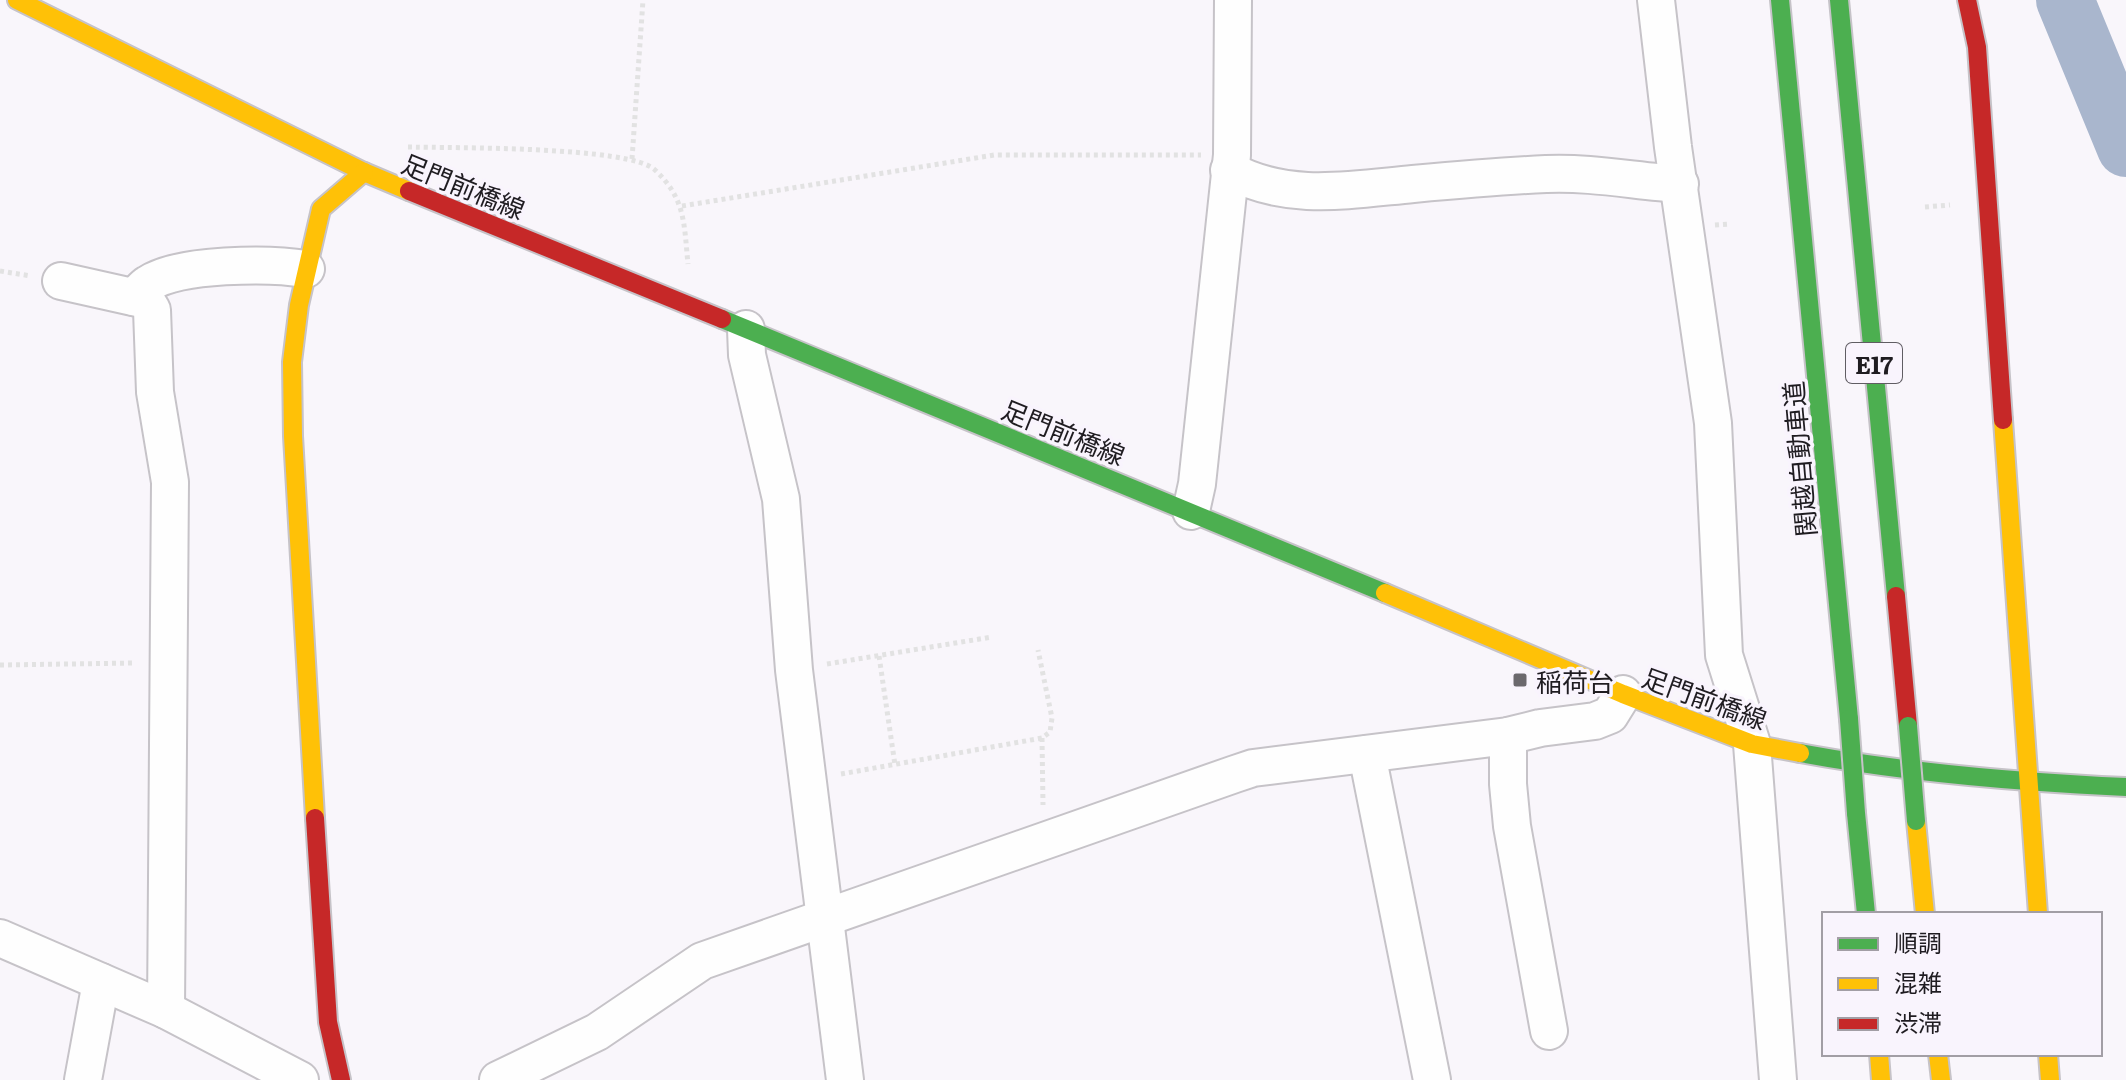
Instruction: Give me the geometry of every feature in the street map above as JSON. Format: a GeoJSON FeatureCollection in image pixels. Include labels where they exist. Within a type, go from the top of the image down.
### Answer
{"type":"FeatureCollection","features":[{"type":"Feature","properties":{"kind":"main road","name":"足門前橋線"},"geometry":{"type":"LineString","coordinates":[[17,0],[364,172],[1191,511],[1623,694],[1752,744],[1874,767],[2030,783],[2126,787]]}},
{"type":"Feature","properties":{"kind":"main road","name":"関越自動車道"},"geometry":{"type":"LineString","coordinates":[[1780,0],[1866,912]]}},
{"type":"Feature","properties":{"kind":"main road","name":"E17"},"geometry":{"type":"LineString","coordinates":[[1839,0],[1925,912]]}},
{"type":"Feature","properties":{"kind":"main road"},"geometry":{"type":"LineString","coordinates":[[1967,0],[1977,47],[2038,912]]}},
{"type":"Feature","properties":{"kind":"main road"},"geometry":{"type":"LineString","coordinates":[[341,1080],[328,1022],[324,982],[293,436],[292,362],[306,269],[321,209],[364,172]]}},
{"type":"Feature","properties":{"kind":"main road"},"geometry":{"type":"LineString","coordinates":[[1879,1056],[1881,1080]]}},
{"type":"Feature","properties":{"kind":"main road"},"geometry":{"type":"LineString","coordinates":[[1938,1056],[1941,1080]]}},
{"type":"Feature","properties":{"kind":"main road"},"geometry":{"type":"LineString","coordinates":[[2048,1056],[2050,1080]]}},
{"type":"Feature","properties":{"kind":"street"},"geometry":{"type":"LineString","coordinates":[[1191,511],[1197,484],[1230,162],[1233,0]]}},
{"type":"Feature","properties":{"kind":"street"},"geometry":{"type":"LineString","coordinates":[[1656,0],[1673,147],[1713,423],[1724,655],[1752,744],[1778,1080]]}},
{"type":"Feature","properties":{"kind":"street"},"geometry":{"type":"LineString","coordinates":[[1230,162],[1247,180],[1299,192],[1588,173],[1680,184]]}},
{"type":"Feature","properties":{"kind":"street"},"geometry":{"type":"LineString","coordinates":[[134,297],[148,283],[213,267],[277,264],[306,269]]}},
{"type":"Feature","properties":{"kind":"street"},"geometry":{"type":"LineString","coordinates":[[61,281],[146,300],[152,310],[155,392],[170,482],[166,1010]]}},
{"type":"Feature","properties":{"kind":"street"},"geometry":{"type":"LineString","coordinates":[[746,329],[747,355],[781,499],[794,670],[845,1080]]}},
{"type":"Feature","properties":{"kind":"street"},"geometry":{"type":"LineString","coordinates":[[498,1080],[597,1032],[702,961],[1253,768],[1508,736],[1540,728],[1595,721],[1610,715],[1623,694]]}},
{"type":"Feature","properties":{"kind":"street"},"geometry":{"type":"LineString","coordinates":[[1508,736],[1512,826],[1549,1031]]}},
{"type":"Feature","properties":{"kind":"street"},"geometry":{"type":"LineString","coordinates":[[1367,754],[1432,1080]]}},
{"type":"Feature","properties":{"kind":"street"},"geometry":{"type":"LineString","coordinates":[[0,938],[166,1010],[300,1080]]}},
{"type":"Feature","properties":{"kind":"street"},"geometry":{"type":"LineString","coordinates":[[83,1080],[101,982]]}},
{"type":"Feature","properties":{"kind":"path"},"geometry":{"type":"LineString","coordinates":[[632,159],[643,0]]}},
{"type":"Feature","properties":{"kind":"path"},"geometry":{"type":"LineString","coordinates":[[364,172],[381,154],[401,147],[553,151],[632,159],[653,168],[682,206],[695,306]]}},
{"type":"Feature","properties":{"kind":"path"},"geometry":{"type":"LineString","coordinates":[[682,206],[994,155],[1230,162]]}},
{"type":"Feature","properties":{"kind":"path"},"geometry":{"type":"LineString","coordinates":[[794,670],[992,637]]}},
{"type":"Feature","properties":{"kind":"path"},"geometry":{"type":"LineString","coordinates":[[808,780],[1042,738],[1050,732],[1052,718],[1038,650]]}},
{"type":"Feature","properties":{"kind":"path"},"geometry":{"type":"LineString","coordinates":[[879,656],[895,765]]}},
{"type":"Feature","properties":{"kind":"path"},"geometry":{"type":"LineString","coordinates":[[0,665],[169,662]]}},
{"type":"Feature","properties":{"kind":"path"},"geometry":{"type":"LineString","coordinates":[[1042,738],[1041,792],[1051,838]]}},
{"type":"Feature","properties":{"kind":"waterway"},"geometry":{"type":"LineString","coordinates":[[2065,0],[2126,148]]}},
{"type":"Feature","properties":{"kind":"traffic: fast"},"geometry":{"type":"LineString","coordinates":[[1780,0],[1849,719]]}},
{"type":"Feature","properties":{"kind":"traffic: fast"},"geometry":{"type":"LineString","coordinates":[[1839,0],[1896,596]]}},
{"type":"Feature","properties":{"kind":"traffic: fast"},"geometry":{"type":"LineString","coordinates":[[722,319],[1385,593]]}},
{"type":"Feature","properties":{"kind":"traffic: fast"},"geometry":{"type":"LineString","coordinates":[[1849,719],[1856,813]]}},
{"type":"Feature","properties":{"kind":"traffic: fast"},"geometry":{"type":"LineString","coordinates":[[1908,726],[1916,821]]}},
{"type":"Feature","properties":{"kind":"traffic: fast"},"geometry":{"type":"LineString","coordinates":[[1800,753],[1963,776],[2126,787]]}},
{"type":"Feature","properties":{"kind":"traffic: fast"},"geometry":{"type":"LineString","coordinates":[[1856,813],[1866,912]]}},
{"type":"Feature","properties":{"kind":"traffic: slow"},"geometry":{"type":"LineString","coordinates":[[17,0],[364,172],[409,191]]}},
{"type":"Feature","properties":{"kind":"traffic: slow"},"geometry":{"type":"LineString","coordinates":[[315,818],[293,436],[292,362],[299,305],[321,209],[364,172]]}},
{"type":"Feature","properties":{"kind":"traffic: slow"},"geometry":{"type":"LineString","coordinates":[[2003,420],[2038,912]]}},
{"type":"Feature","properties":{"kind":"traffic: slow"},"geometry":{"type":"LineString","coordinates":[[1385,593],[1623,694],[1752,744],[1800,753]]}},
{"type":"Feature","properties":{"kind":"traffic: slow"},"geometry":{"type":"LineString","coordinates":[[1916,821],[1925,912]]}},
{"type":"Feature","properties":{"kind":"traffic: slow"},"geometry":{"type":"LineString","coordinates":[[1879,1056],[1881,1080]]}},
{"type":"Feature","properties":{"kind":"traffic: slow"},"geometry":{"type":"LineString","coordinates":[[1938,1056],[1941,1080]]}},
{"type":"Feature","properties":{"kind":"traffic: slow"},"geometry":{"type":"LineString","coordinates":[[2048,1056],[2050,1080]]}},
{"type":"Feature","properties":{"kind":"traffic: jam"},"geometry":{"type":"LineString","coordinates":[[1967,0],[1977,47],[2003,420]]}},
{"type":"Feature","properties":{"kind":"traffic: jam"},"geometry":{"type":"LineString","coordinates":[[409,191],[722,319]]}},
{"type":"Feature","properties":{"kind":"traffic: jam"},"geometry":{"type":"LineString","coordinates":[[1896,596],[1908,726]]}},
{"type":"Feature","properties":{"kind":"traffic: jam"},"geometry":{"type":"LineString","coordinates":[[315,818],[328,1022],[341,1080]]}},
{"type":"Feature","properties":{"kind":"place","name":"稲荷台"},"geometry":{"type":"Point","coordinates":[1520,680]}}]}
